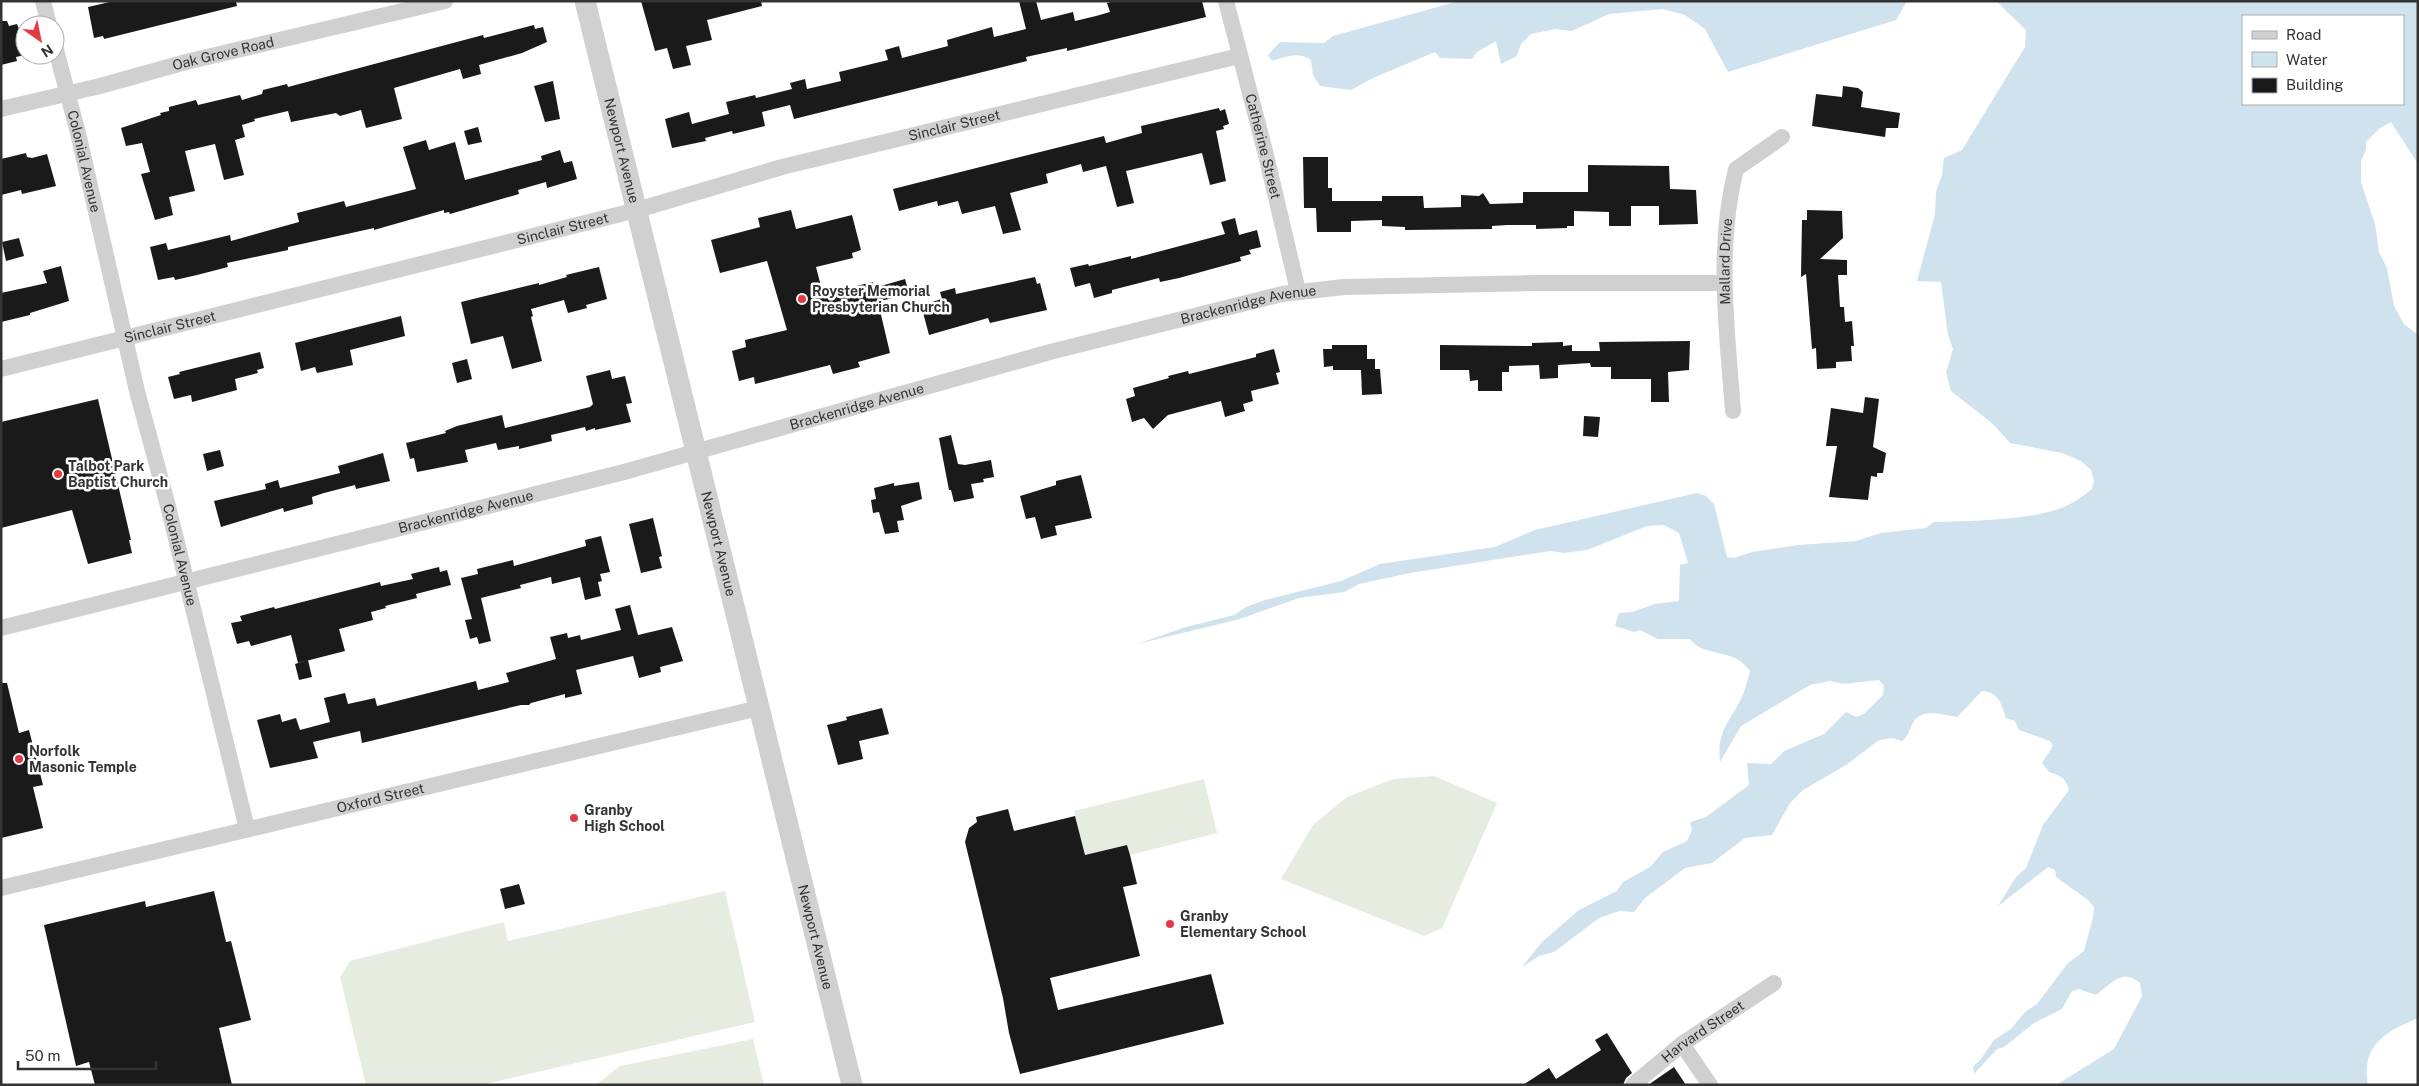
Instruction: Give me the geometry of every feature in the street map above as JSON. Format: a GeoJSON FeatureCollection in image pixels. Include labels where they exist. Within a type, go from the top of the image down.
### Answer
{"type":"FeatureCollection","features":[{"type":"Feature","properties":{"kind":"street"},"geometry":{"type":"LineString","coordinates":[[43,1],[46,15]]}},
{"type":"Feature","properties":{"kind":"street","name":"Oak Grove Road"},"geometry":{"type":"LineString","coordinates":[[1,109],[68,94],[186,62],[445,1]]}},
{"type":"Feature","properties":{"kind":"street","name":"Newport Avenue"},"geometry":{"type":"LineString","coordinates":[[585,1],[852,1085]]}},
{"type":"Feature","properties":{"kind":"street","name":"Catherine Street"},"geometry":{"type":"LineString","coordinates":[[1226,1],[1266,155],[1298,291]]}},
{"type":"Feature","properties":{"kind":"street","name":"Sinclair Street"},"geometry":{"type":"LineString","coordinates":[[1,370],[637,210],[782,167],[1239,56]]}},
{"type":"Feature","properties":{"kind":"street","name":"Colonial Avenue"},"geometry":{"type":"LineString","coordinates":[[60,65],[125,338],[247,830]]}},
{"type":"Feature","properties":{"kind":"street","name":"Mallard Drive"},"geometry":{"type":"LineString","coordinates":[[1733,411],[1724,283],[1728,202],[1736,169],[1782,137]]}},
{"type":"Feature","properties":{"kind":"street","name":"Brackenridge Avenue"},"geometry":{"type":"LineString","coordinates":[[1,628],[697,452],[1050,352],[1298,291],[1344,287],[1534,283],[1724,283]]}},
{"type":"Feature","properties":{"kind":"street","name":"Oxford Street"},"geometry":{"type":"LineString","coordinates":[[1,888],[760,708]]}},
{"type":"Feature","properties":{"kind":"street","name":"Harvard Street"},"geometry":{"type":"LineString","coordinates":[[1632,1085],[1682,1044],[1774,983]]}},
{"type":"Feature","properties":{"kind":"street"},"geometry":{"type":"LineString","coordinates":[[1682,1044],[1710,1085]]}},
{"type":"Feature","properties":{"kind":"shaded area"},"geometry":{"type":"Polygon","coordinates":[[[1434,776],[1497,803],[1442,928],[1424,936],[1281,879],[1313,825],[1347,797],[1393,779],[1434,776]]]}},
{"type":"Feature","properties":{"kind":"shaded area"},"geometry":{"type":"Polygon","coordinates":[[[1204,779],[1217,833],[1130,855],[1127,845],[1085,855],[1074,811],[1204,779]]]}},
{"type":"Feature","properties":{"kind":"shaded area"},"geometry":{"type":"Polygon","coordinates":[[[725,891],[755,1022],[481,1085],[366,1085],[340,977],[350,961],[504,922],[508,941],[725,891]]]}},
{"type":"Feature","properties":{"kind":"shaded area"},"geometry":{"type":"Polygon","coordinates":[[[753,1039],[764,1085],[596,1085],[620,1066],[753,1039]]]}},
{"type":"Feature","properties":{"kind":"water"},"geometry":{"type":"Polygon","coordinates":[[[1459,1],[1907,1],[1896,20],[1728,72],[1705,29],[1685,15],[1663,9],[1609,14],[1572,31],[1555,29],[1531,34],[1521,44],[1517,56],[1501,64],[1496,41],[1477,52],[1472,59],[1440,58],[1435,52],[1373,78],[1351,90],[1320,86],[1313,75],[1311,60],[1306,57],[1296,55],[1272,61],[1268,55],[1280,42],[1324,43],[1333,36],[1459,1]]]}},
{"type":"Feature","properties":{"kind":"water"},"geometry":{"type":"Polygon","coordinates":[[[1996,1],[2418,1],[2418,164],[2391,122],[2380,128],[2366,142],[2366,150],[2361,161],[2361,182],[2375,224],[2379,252],[2387,268],[2394,306],[2404,324],[2417,334],[2418,339],[2418,1018],[2386,1035],[2372,1050],[2368,1060],[2368,1085],[2056,1085],[2114,1049],[2142,996],[2140,983],[2128,977],[2117,979],[2096,995],[2079,989],[2072,991],[2062,1009],[2034,1023],[2004,1047],[1997,1049],[1974,1074],[1973,1067],[1994,1040],[2011,1029],[2025,1012],[2037,1004],[2068,963],[2084,951],[2094,907],[2088,900],[2056,877],[2055,870],[2048,867],[1998,906],[2016,877],[2026,868],[2043,825],[2069,790],[2065,780],[2049,772],[2042,763],[2053,746],[2050,741],[2019,730],[2015,721],[2006,718],[1996,696],[1982,691],[1957,717],[1928,713],[1918,717],[1902,741],[1892,738],[1879,740],[1846,765],[1803,790],[1790,803],[1772,835],[1745,838],[1712,863],[1685,868],[1645,898],[1634,912],[1619,911],[1599,918],[1554,952],[1539,956],[1522,967],[1542,942],[1579,910],[1617,891],[1623,882],[1650,867],[1663,852],[1687,841],[1692,830],[1690,822],[1706,817],[1749,785],[1747,763],[1771,764],[1784,751],[1824,734],[1846,712],[1856,717],[1864,714],[1883,695],[1884,686],[1879,680],[1844,684],[1830,681],[1810,685],[1741,726],[1720,762],[1719,752],[1722,736],[1727,723],[1742,698],[1750,671],[1736,659],[1703,649],[1690,639],[1658,639],[1640,630],[1634,632],[1615,626],[1619,613],[1632,612],[1655,604],[1679,601],[1680,565],[1688,563],[1679,533],[1664,525],[1647,526],[1587,550],[1564,553],[1550,551],[1410,573],[1359,584],[1344,592],[1299,598],[1240,619],[1137,644],[1186,627],[1234,615],[1246,607],[1265,600],[1341,581],[1380,564],[1495,547],[1535,530],[1697,493],[1706,496],[1714,504],[1727,557],[1734,558],[1752,552],[1798,545],[1856,541],[1881,533],[1926,528],[1934,522],[2023,517],[2056,510],[2079,499],[2092,489],[2094,481],[2091,470],[2081,461],[2062,453],[2010,443],[1993,424],[1951,391],[1946,372],[1953,349],[1948,335],[1941,282],[1917,281],[1935,214],[1936,192],[1942,175],[1944,158],[1962,150],[2025,47],[2026,30],[1996,1]]]}},
{"type":"Feature","properties":{"kind":"building"},"geometry":{"type":"Polygon","coordinates":[[[114,1],[236,1],[237,6],[104,39],[103,36],[94,38],[88,7],[114,1]]]}},
{"type":"Feature","properties":{"kind":"building"},"geometry":{"type":"Polygon","coordinates":[[[641,1],[761,1],[762,6],[707,20],[712,40],[686,46],[691,65],[673,69],[667,48],[655,51],[641,1]]]}},
{"type":"Feature","properties":{"kind":"building"},"geometry":{"type":"Polygon","coordinates":[[[1019,1],[1036,1],[1041,20],[1073,12],[1075,21],[1096,16],[1110,12],[1107,3],[1115,1],[1202,1],[1206,17],[1067,51],[1067,48],[1026,57],[1027,61],[794,119],[790,105],[762,112],[765,126],[733,134],[732,131],[705,138],[706,141],[672,148],[665,119],[689,112],[692,124],[729,114],[726,102],[755,95],[756,98],[792,89],[790,83],[805,79],[807,89],[841,81],[839,72],[888,60],[885,50],[899,46],[902,58],[948,46],[947,40],[992,27],[994,37],[1026,29],[1019,1]]]}},
{"type":"Feature","properties":{"kind":"building"},"geometry":{"type":"Polygon","coordinates":[[[1,21],[7,21],[9,26],[15,24],[15,62],[1,65],[1,21]]]}},
{"type":"Feature","properties":{"kind":"building"},"geometry":{"type":"Polygon","coordinates":[[[534,25],[535,29],[543,27],[547,42],[522,53],[479,65],[481,74],[463,79],[460,69],[394,88],[402,119],[366,128],[361,110],[340,116],[336,113],[291,122],[288,111],[254,119],[255,121],[242,125],[245,137],[235,140],[244,175],[224,180],[215,144],[185,151],[195,191],[169,197],[173,215],[155,220],[141,174],[150,172],[142,143],[126,146],[121,128],[161,115],[160,113],[169,111],[169,107],[196,100],[198,105],[240,95],[242,100],[262,94],[263,90],[287,84],[288,87],[483,35],[484,38],[534,25]]]}},
{"type":"Feature","properties":{"kind":"building"},"geometry":{"type":"Polygon","coordinates":[[[553,81],[560,119],[545,122],[534,86],[553,81]]]}},
{"type":"Feature","properties":{"kind":"building"},"geometry":{"type":"Polygon","coordinates":[[[1843,86],[1858,88],[1863,92],[1861,107],[1900,113],[1898,128],[1886,128],[1885,137],[1812,126],[1816,94],[1842,97],[1843,86]]]}},
{"type":"Feature","properties":{"kind":"building"},"geometry":{"type":"Polygon","coordinates":[[[1219,108],[1220,111],[1225,109],[1229,124],[1223,126],[1224,129],[1216,131],[1226,181],[1210,185],[1202,153],[1126,171],[1134,203],[1117,207],[1106,166],[1083,172],[1081,164],[1046,174],[1048,183],[1010,193],[1021,230],[1003,234],[995,206],[962,214],[958,201],[938,206],[937,201],[899,211],[893,189],[1104,136],[1106,143],[1142,133],[1141,126],[1219,108]]]}},
{"type":"Feature","properties":{"kind":"building"},"geometry":{"type":"Polygon","coordinates":[[[478,127],[482,142],[468,145],[464,131],[478,127]]]}},
{"type":"Feature","properties":{"kind":"building"},"geometry":{"type":"Polygon","coordinates":[[[426,140],[429,150],[455,142],[465,180],[542,160],[541,156],[560,150],[564,163],[572,161],[577,179],[547,188],[546,182],[518,190],[519,194],[450,214],[449,212],[444,213],[444,210],[374,230],[374,228],[288,247],[288,250],[227,263],[228,267],[197,275],[175,280],[174,277],[158,280],[150,247],[166,243],[168,250],[230,235],[231,241],[299,222],[297,213],[344,201],[346,207],[416,189],[403,147],[426,140]]]}},
{"type":"Feature","properties":{"kind":"building"},"geometry":{"type":"Polygon","coordinates":[[[26,153],[27,157],[32,158],[47,154],[56,186],[22,194],[21,190],[1,195],[1,159],[26,153]]]}},
{"type":"Feature","properties":{"kind":"building"},"geometry":{"type":"Polygon","coordinates":[[[1303,157],[1328,157],[1328,188],[1332,188],[1332,201],[1382,201],[1382,196],[1423,196],[1424,208],[1461,207],[1461,195],[1479,196],[1483,193],[1490,204],[1523,203],[1523,192],[1588,192],[1588,165],[1669,166],[1670,189],[1696,190],[1698,224],[1659,225],[1659,206],[1631,206],[1631,226],[1609,226],[1609,212],[1574,211],[1574,226],[1567,226],[1567,228],[1536,229],[1536,225],[1507,225],[1492,226],[1492,229],[1405,230],[1405,227],[1382,226],[1382,220],[1351,221],[1351,232],[1317,232],[1316,208],[1304,208],[1303,157]]]}},
{"type":"Feature","properties":{"kind":"building","name":"Royster Memorial Presbyterian Church"},"geometry":{"type":"Polygon","coordinates":[[[791,210],[796,229],[852,215],[861,250],[852,253],[853,258],[816,267],[823,294],[873,282],[874,288],[905,279],[909,293],[878,302],[890,353],[858,362],[860,367],[833,374],[830,365],[755,384],[754,377],[739,381],[732,351],[746,347],[745,340],[787,330],[767,261],[720,273],[711,240],[760,227],[758,218],[791,210]]]}},
{"type":"Feature","properties":{"kind":"building"},"geometry":{"type":"Polygon","coordinates":[[[1807,210],[1842,211],[1843,238],[1820,259],[1847,260],[1847,275],[1838,275],[1840,307],[1844,307],[1845,322],[1852,321],[1854,346],[1851,346],[1852,361],[1836,362],[1836,368],[1817,369],[1816,348],[1812,349],[1806,274],[1801,277],[1802,220],[1807,220],[1807,210]]]}},
{"type":"Feature","properties":{"kind":"building"},"geometry":{"type":"Polygon","coordinates":[[[1235,218],[1239,235],[1257,230],[1261,247],[1249,250],[1251,254],[1240,257],[1241,261],[1160,282],[1159,278],[1112,290],[1112,293],[1094,298],[1090,283],[1075,287],[1070,268],[1088,264],[1089,266],[1131,256],[1131,259],[1225,234],[1221,222],[1235,218]]]}},
{"type":"Feature","properties":{"kind":"building"},"geometry":{"type":"Polygon","coordinates":[[[19,238],[24,256],[6,261],[2,242],[19,238]]]}},
{"type":"Feature","properties":{"kind":"building"},"geometry":{"type":"Polygon","coordinates":[[[61,266],[69,301],[30,313],[30,315],[1,322],[1,293],[47,283],[43,271],[61,266]]]}},
{"type":"Feature","properties":{"kind":"building"},"geometry":{"type":"Polygon","coordinates":[[[599,267],[607,299],[586,305],[587,308],[568,313],[564,300],[531,309],[533,316],[531,317],[542,361],[512,369],[503,336],[471,344],[461,302],[539,283],[539,285],[567,277],[566,275],[599,267]]]}},
{"type":"Feature","properties":{"kind":"building"},"geometry":{"type":"Polygon","coordinates":[[[1035,277],[1037,284],[1040,283],[1047,310],[990,323],[988,318],[929,335],[921,305],[942,299],[940,292],[955,288],[956,294],[1035,277]]]}},
{"type":"Feature","properties":{"kind":"building"},"geometry":{"type":"Polygon","coordinates":[[[401,316],[405,336],[350,350],[353,365],[317,373],[315,367],[301,371],[295,343],[401,316]]]}},
{"type":"Feature","properties":{"kind":"building"},"geometry":{"type":"Polygon","coordinates":[[[1690,341],[1689,370],[1668,372],[1669,402],[1651,402],[1651,379],[1611,379],[1611,367],[1591,367],[1590,363],[1558,365],[1558,378],[1540,379],[1539,365],[1509,366],[1509,372],[1502,372],[1502,391],[1478,391],[1478,380],[1470,381],[1469,370],[1440,370],[1440,345],[1532,346],[1532,343],[1563,342],[1563,346],[1572,345],[1572,351],[1600,351],[1599,342],[1690,341]]]}},
{"type":"Feature","properties":{"kind":"building"},"geometry":{"type":"Polygon","coordinates":[[[1332,345],[1367,345],[1367,359],[1375,359],[1375,369],[1380,369],[1382,394],[1362,395],[1361,370],[1333,370],[1333,366],[1324,367],[1323,349],[1332,349],[1332,345]]]}},
{"type":"Feature","properties":{"kind":"building"},"geometry":{"type":"Polygon","coordinates":[[[1274,349],[1280,372],[1276,373],[1279,384],[1251,391],[1253,401],[1243,404],[1245,411],[1225,417],[1221,401],[1168,415],[1153,429],[1144,418],[1132,422],[1126,399],[1135,396],[1133,388],[1169,378],[1168,376],[1188,371],[1189,374],[1256,357],[1256,354],[1274,349]]]}},
{"type":"Feature","properties":{"kind":"building"},"geometry":{"type":"Polygon","coordinates":[[[260,352],[264,368],[257,370],[258,373],[235,379],[237,390],[192,402],[191,395],[174,399],[168,377],[180,374],[179,372],[260,352]]]}},
{"type":"Feature","properties":{"kind":"building"},"geometry":{"type":"Polygon","coordinates":[[[467,359],[472,379],[457,383],[452,363],[467,359]]]}},
{"type":"Feature","properties":{"kind":"building"},"geometry":{"type":"Polygon","coordinates":[[[610,370],[612,379],[625,376],[632,403],[626,404],[631,422],[586,431],[585,427],[551,435],[552,441],[519,449],[519,446],[498,450],[496,443],[465,450],[468,462],[417,472],[414,458],[410,459],[406,443],[446,433],[445,431],[457,426],[502,415],[505,428],[590,407],[593,404],[586,376],[610,370]]]}},
{"type":"Feature","properties":{"kind":"building"},"geometry":{"type":"Polygon","coordinates":[[[1865,397],[1879,399],[1873,447],[1886,453],[1883,473],[1877,473],[1877,477],[1871,476],[1868,500],[1829,497],[1837,446],[1826,446],[1831,408],[1863,413],[1865,397]]]}},
{"type":"Feature","properties":{"kind":"building","name":"Talbot Park Baptist Church"},"geometry":{"type":"Polygon","coordinates":[[[98,399],[131,540],[129,540],[132,553],[88,564],[72,510],[1,528],[1,422],[98,399]]]}},
{"type":"Feature","properties":{"kind":"building"},"geometry":{"type":"Polygon","coordinates":[[[1584,416],[1600,417],[1598,437],[1583,436],[1584,416]]]}},
{"type":"Feature","properties":{"kind":"building"},"geometry":{"type":"Polygon","coordinates":[[[951,435],[958,464],[965,465],[991,460],[994,477],[983,479],[984,482],[971,484],[974,498],[954,502],[951,490],[949,490],[939,438],[951,435]]]}},
{"type":"Feature","properties":{"kind":"building"},"geometry":{"type":"Polygon","coordinates":[[[220,450],[224,466],[207,471],[203,454],[220,450]]]}},
{"type":"Feature","properties":{"kind":"building"},"geometry":{"type":"Polygon","coordinates":[[[383,453],[390,481],[356,489],[355,485],[324,493],[312,497],[313,504],[284,512],[283,508],[221,527],[214,501],[266,489],[265,484],[278,480],[280,488],[340,473],[338,466],[383,453]]]}},
{"type":"Feature","properties":{"kind":"building"},"geometry":{"type":"Polygon","coordinates":[[[1081,475],[1092,518],[1055,526],[1057,535],[1041,539],[1035,517],[1026,519],[1020,496],[1056,485],[1056,481],[1081,475]]]}},
{"type":"Feature","properties":{"kind":"building"},"geometry":{"type":"Polygon","coordinates":[[[919,482],[922,499],[901,506],[904,520],[897,521],[899,532],[885,534],[879,512],[873,513],[871,500],[876,499],[874,488],[894,483],[894,486],[919,482]]]}},
{"type":"Feature","properties":{"kind":"building"},"geometry":{"type":"Polygon","coordinates":[[[653,518],[662,556],[659,557],[662,568],[641,573],[629,524],[653,518]]]}},
{"type":"Feature","properties":{"kind":"building"},"geometry":{"type":"Polygon","coordinates":[[[601,536],[610,572],[600,574],[602,581],[598,582],[601,596],[585,600],[580,577],[552,584],[551,577],[520,585],[521,588],[481,598],[491,641],[479,644],[477,637],[470,639],[465,620],[472,619],[461,578],[478,574],[477,569],[513,560],[514,566],[586,546],[585,540],[601,536]]]}},
{"type":"Feature","properties":{"kind":"building"},"geometry":{"type":"Polygon","coordinates":[[[439,567],[440,572],[447,570],[451,585],[416,594],[417,598],[385,606],[386,608],[371,612],[373,620],[339,629],[345,651],[298,663],[291,635],[251,646],[249,641],[237,644],[231,623],[242,621],[240,616],[380,582],[381,586],[413,579],[411,574],[439,567]]]}},
{"type":"Feature","properties":{"kind":"building"},"geometry":{"type":"Polygon","coordinates":[[[630,605],[638,635],[672,627],[683,661],[660,667],[661,672],[639,678],[633,656],[576,670],[582,694],[565,698],[565,694],[529,705],[521,705],[362,743],[360,731],[313,742],[318,758],[270,768],[257,720],[280,714],[282,722],[296,718],[300,730],[330,722],[324,698],[345,693],[348,704],[375,698],[377,706],[476,681],[478,690],[509,682],[506,673],[556,659],[550,637],[567,633],[568,638],[580,635],[581,640],[621,630],[615,609],[630,605]]]}},
{"type":"Feature","properties":{"kind":"building"},"geometry":{"type":"Polygon","coordinates":[[[308,660],[312,677],[299,680],[295,664],[308,660]]]}},
{"type":"Feature","properties":{"kind":"building","name":"Norfolk Masonic Temple"},"geometry":{"type":"Polygon","coordinates":[[[1,683],[7,683],[19,733],[29,730],[43,785],[33,787],[43,828],[1,838],[1,683]]]}},
{"type":"Feature","properties":{"kind":"building"},"geometry":{"type":"Polygon","coordinates":[[[882,708],[889,734],[859,741],[863,759],[838,765],[827,725],[847,720],[846,717],[882,708]]]}},
{"type":"Feature","properties":{"kind":"building","name":"Granby Elementary School"},"geometry":{"type":"Polygon","coordinates":[[[1008,809],[1014,831],[1075,816],[1085,855],[1127,845],[1130,855],[1137,884],[1123,887],[1140,956],[1050,978],[1058,1010],[1211,974],[1224,1024],[1020,1074],[965,842],[969,828],[977,822],[976,817],[1008,809]]]}},
{"type":"Feature","properties":{"kind":"building"},"geometry":{"type":"Polygon","coordinates":[[[519,884],[525,904],[505,909],[500,889],[519,884]]]}},
{"type":"Feature","properties":{"kind":"building"},"geometry":{"type":"Polygon","coordinates":[[[214,891],[226,942],[231,941],[251,1020],[219,1028],[232,1085],[95,1085],[89,1062],[76,1066],[44,925],[145,901],[146,907],[214,891]]]}},
{"type":"Feature","properties":{"kind":"building"},"geometry":{"type":"Polygon","coordinates":[[[1607,1033],[1632,1073],[1626,1078],[1623,1085],[1523,1085],[1549,1068],[1556,1079],[1601,1050],[1595,1040],[1607,1033]]]}},
{"type":"Feature","properties":{"kind":"building"},"geometry":{"type":"Polygon","coordinates":[[[1674,1067],[1686,1085],[1649,1085],[1651,1083],[1674,1067]]]}},
{"type":"Feature","properties":{"kind":"place","name":"Royster Memorial Presbyterian Church"},"geometry":{"type":"Point","coordinates":[802,299]}},
{"type":"Feature","properties":{"kind":"place","name":"Talbot Park Baptist Church"},"geometry":{"type":"Point","coordinates":[58,474]}},
{"type":"Feature","properties":{"kind":"place","name":"Norfolk Masonic Temple"},"geometry":{"type":"Point","coordinates":[19,759]}},
{"type":"Feature","properties":{"kind":"place","name":"Granby High School"},"geometry":{"type":"Point","coordinates":[574,818]}},
{"type":"Feature","properties":{"kind":"place","name":"Granby Elementary School"},"geometry":{"type":"Point","coordinates":[1170,924]}}]}
